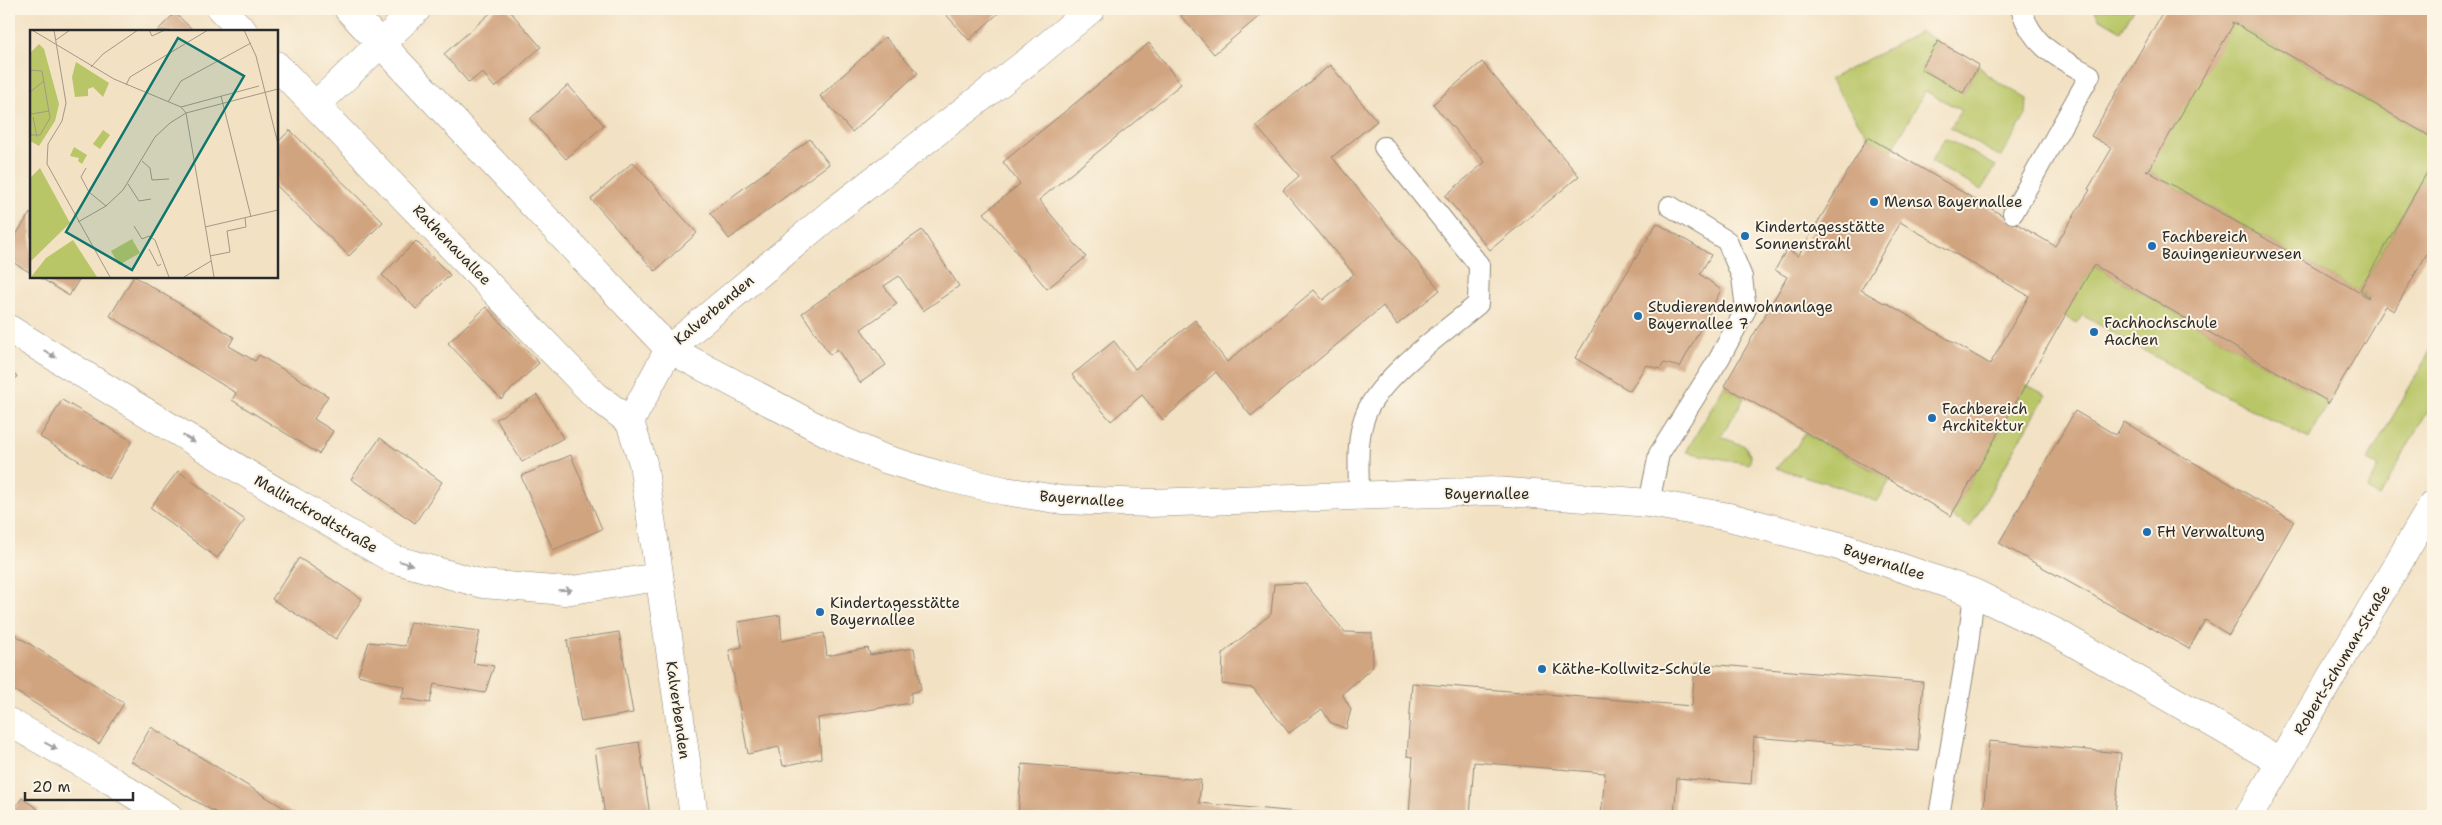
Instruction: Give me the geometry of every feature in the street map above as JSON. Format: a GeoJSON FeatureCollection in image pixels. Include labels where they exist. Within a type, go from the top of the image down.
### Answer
{"type":"FeatureCollection","features":[{"type":"Feature","properties":{"kind":"street"},"geometry":{"type":"LineString","coordinates":[[221,9],[242,30]]}},
{"type":"Feature","properties":{"kind":"street"},"geometry":{"type":"LineString","coordinates":[[348,9],[668,349]]}},
{"type":"Feature","properties":{"kind":"street"},"geometry":{"type":"LineString","coordinates":[[316,105],[417,9]]}},
{"type":"Feature","properties":{"kind":"street","name":"Kalverbenden"},"geometry":{"type":"LineString","coordinates":[[694,816],[642,463],[630,422],[668,349],[834,211],[1035,56],[1091,9]]}},
{"type":"Feature","properties":{"kind":"street","name":"Rathenauallee"},"geometry":{"type":"LineString","coordinates":[[278,67],[595,396],[630,422]]}},
{"type":"Feature","properties":{"kind":"street","name":"Mallinckrodtstraße"},"geometry":{"type":"LineString","coordinates":[[9,329],[292,502],[393,559],[483,584],[566,592],[658,577]]}},
{"type":"Feature","properties":{"kind":"street","name":"Bayernallee"},"geometry":{"type":"LineString","coordinates":[[668,349],[841,440],[885,459],[945,477],[1005,491],[1062,500],[1150,503],[1495,491],[1649,503],[1729,517],[1839,546],[1974,593],[2057,633],[2280,762]]}},
{"type":"Feature","properties":{"kind":"street","name":"Robert-Schuman-Straße"},"geometry":{"type":"LineString","coordinates":[[2249,816],[2339,667],[2433,504]]}},
{"type":"Feature","properties":{"kind":"street"},"geometry":{"type":"LineString","coordinates":[[9,722],[101,774],[168,816]]}},
{"type":"Feature","properties":{"kind":"lane"},"geometry":{"type":"LineString","coordinates":[[2013,213],[2090,75],[2052,55],[2027,27],[2021,9]]}},
{"type":"Feature","properties":{"kind":"lane"},"geometry":{"type":"LineString","coordinates":[[1359,495],[1360,440],[1364,418],[1382,387],[1478,304],[1479,265],[1384,147]]}},
{"type":"Feature","properties":{"kind":"lane"},"geometry":{"type":"LineString","coordinates":[[1649,503],[1659,454],[1719,359],[1746,309],[1742,276],[1727,241],[1670,206]]}},
{"type":"Feature","properties":{"kind":"lane"},"geometry":{"type":"LineString","coordinates":[[1939,816],[1968,645],[1974,593]]}},
{"type":"Feature","properties":{"kind":"green space"},"geometry":{"type":"Polygon","coordinates":[[[2094,9],[2134,9],[2121,31],[2099,18],[2094,9]]]}},
{"type":"Feature","properties":{"kind":"green space"},"geometry":{"type":"Polygon","coordinates":[[[2232,22],[2433,138],[2433,162],[2360,290],[2369,298],[2146,170],[2232,22]]]}},
{"type":"Feature","properties":{"kind":"green space"},"geometry":{"type":"Polygon","coordinates":[[[1920,32],[1938,41],[1921,69],[1963,93],[1979,65],[1987,75],[2027,99],[2026,115],[2001,157],[1950,128],[1961,110],[1925,91],[1891,152],[1868,137],[1830,79],[1920,32]]]}},
{"type":"Feature","properties":{"kind":"green space"},"geometry":{"type":"Polygon","coordinates":[[[1945,138],[1996,166],[1981,190],[1931,162],[1945,138]]]}},
{"type":"Feature","properties":{"kind":"green space"},"geometry":{"type":"Polygon","coordinates":[[[2094,265],[2327,401],[2328,404],[2309,439],[2203,384],[2082,315],[2077,324],[2064,316],[2094,265]]]}},
{"type":"Feature","properties":{"kind":"green space"},"geometry":{"type":"Polygon","coordinates":[[[2433,346],[2433,401],[2379,497],[2367,490],[2379,466],[2368,460],[2433,346]]]}},
{"type":"Feature","properties":{"kind":"green space"},"geometry":{"type":"Polygon","coordinates":[[[2025,384],[2046,395],[1970,527],[1951,516],[2025,384]]]}},
{"type":"Feature","properties":{"kind":"green space"},"geometry":{"type":"Polygon","coordinates":[[[1724,386],[1744,398],[1721,437],[1745,446],[1751,457],[1749,464],[1686,452],[1724,386]]]}},
{"type":"Feature","properties":{"kind":"green space"},"geometry":{"type":"Polygon","coordinates":[[[1804,433],[1890,480],[1877,502],[1841,487],[1776,468],[1797,446],[1804,433]]]}},
{"type":"Feature","properties":{"kind":"building"},"geometry":{"type":"Polygon","coordinates":[[[495,9],[508,9],[541,47],[495,88],[482,72],[469,83],[444,54],[495,9]]]}},
{"type":"Feature","properties":{"kind":"building"},"geometry":{"type":"Polygon","coordinates":[[[941,9],[1003,9],[969,40],[941,9]]]}},
{"type":"Feature","properties":{"kind":"building"},"geometry":{"type":"Polygon","coordinates":[[[1189,9],[1268,9],[1214,54],[1181,16],[1189,9]]]}},
{"type":"Feature","properties":{"kind":"building"},"geometry":{"type":"Polygon","coordinates":[[[2165,9],[2426,9],[2433,13],[2433,138],[2232,22],[2233,25],[2149,170],[2146,170],[2369,298],[2360,290],[2433,162],[2433,243],[2394,311],[2385,306],[2328,404],[2327,401],[2094,265],[1951,516],[1724,386],[1787,277],[1775,270],[1787,249],[1798,256],[1868,137],[2055,246],[2090,190],[2088,189],[2112,148],[2091,136],[2165,9]],[[1900,222],[1861,290],[1885,302],[1990,364],[2029,296],[1900,222]]]}},
{"type":"Feature","properties":{"kind":"building"},"geometry":{"type":"Polygon","coordinates":[[[175,13],[193,30],[158,30],[175,13]]]}},
{"type":"Feature","properties":{"kind":"building"},"geometry":{"type":"Polygon","coordinates":[[[885,37],[918,73],[852,132],[820,96],[885,37]]]}},
{"type":"Feature","properties":{"kind":"building"},"geometry":{"type":"Polygon","coordinates":[[[1938,41],[1979,65],[1963,93],[1921,69],[1938,41]]]}},
{"type":"Feature","properties":{"kind":"building"},"geometry":{"type":"Polygon","coordinates":[[[1149,43],[1181,84],[1039,200],[1086,257],[1047,289],[984,213],[1020,184],[1003,162],[1149,43]]]}},
{"type":"Feature","properties":{"kind":"building"},"geometry":{"type":"Polygon","coordinates":[[[1482,62],[1579,176],[1490,250],[1445,196],[1485,162],[1474,149],[1472,150],[1433,104],[1482,62]]]}},
{"type":"Feature","properties":{"kind":"building"},"geometry":{"type":"Polygon","coordinates":[[[1330,65],[1377,121],[1332,157],[1440,290],[1397,325],[1383,306],[1251,416],[1216,372],[1163,420],[1142,395],[1111,421],[1072,375],[1114,341],[1135,369],[1195,320],[1227,362],[1314,290],[1323,300],[1354,274],[1283,190],[1299,176],[1256,126],[1330,65]]]}},
{"type":"Feature","properties":{"kind":"building"},"geometry":{"type":"Polygon","coordinates":[[[568,85],[604,125],[566,159],[530,119],[568,85]]]}},
{"type":"Feature","properties":{"kind":"building"},"geometry":{"type":"Polygon","coordinates":[[[290,130],[383,222],[349,256],[278,187],[278,142],[290,130]]]}},
{"type":"Feature","properties":{"kind":"building"},"geometry":{"type":"Polygon","coordinates":[[[810,139],[829,164],[729,239],[710,213],[810,139]]]}},
{"type":"Feature","properties":{"kind":"building"},"geometry":{"type":"Polygon","coordinates":[[[633,162],[697,233],[655,271],[591,199],[633,162]]]}},
{"type":"Feature","properties":{"kind":"building"},"geometry":{"type":"Polygon","coordinates":[[[30,213],[30,272],[9,260],[9,246],[30,213]]]}},
{"type":"Feature","properties":{"kind":"building","name":"Studierendenwohnanlage Bayernallee 7"},"geometry":{"type":"Polygon","coordinates":[[[1657,223],[1711,255],[1700,274],[1721,290],[1680,367],[1664,363],[1660,369],[1646,365],[1630,391],[1575,358],[1657,223]]]}},
{"type":"Feature","properties":{"kind":"building"},"geometry":{"type":"Polygon","coordinates":[[[922,230],[959,286],[923,311],[899,276],[884,286],[897,304],[861,329],[886,365],[860,383],[837,349],[830,355],[802,313],[922,230]]]}},
{"type":"Feature","properties":{"kind":"building"},"geometry":{"type":"Polygon","coordinates":[[[416,241],[450,275],[416,309],[382,275],[416,241]]]}},
{"type":"Feature","properties":{"kind":"building"},"geometry":{"type":"Polygon","coordinates":[[[41,278],[80,278],[69,296],[41,278]]]}},
{"type":"Feature","properties":{"kind":"building"},"geometry":{"type":"Polygon","coordinates":[[[133,278],[137,278],[234,337],[229,346],[255,361],[259,355],[328,396],[314,419],[333,431],[319,454],[232,400],[236,393],[110,316],[133,278]]]}},
{"type":"Feature","properties":{"kind":"building"},"geometry":{"type":"Polygon","coordinates":[[[486,307],[539,363],[501,399],[448,343],[486,307]]]}},
{"type":"Feature","properties":{"kind":"building"},"geometry":{"type":"Polygon","coordinates":[[[9,370],[17,376],[9,390],[9,370]]]}},
{"type":"Feature","properties":{"kind":"building"},"geometry":{"type":"Polygon","coordinates":[[[537,395],[563,438],[522,462],[496,419],[537,395]]]}},
{"type":"Feature","properties":{"kind":"building"},"geometry":{"type":"Polygon","coordinates":[[[62,400],[132,441],[109,479],[40,437],[62,400]]]}},
{"type":"Feature","properties":{"kind":"building","name":"FH Verwaltung"},"geometry":{"type":"Polygon","coordinates":[[[2075,411],[2116,435],[2124,422],[2294,521],[2229,635],[2205,620],[2189,649],[1999,543],[2075,411]]]}},
{"type":"Feature","properties":{"kind":"building"},"geometry":{"type":"Polygon","coordinates":[[[380,438],[442,482],[415,523],[351,479],[380,438]]]}},
{"type":"Feature","properties":{"kind":"building"},"geometry":{"type":"Polygon","coordinates":[[[571,455],[602,529],[553,550],[521,476],[571,455]]]}},
{"type":"Feature","properties":{"kind":"building"},"geometry":{"type":"Polygon","coordinates":[[[178,471],[245,520],[217,558],[150,508],[178,471]]]}},
{"type":"Feature","properties":{"kind":"building"},"geometry":{"type":"Polygon","coordinates":[[[299,558],[362,599],[336,639],[272,599],[299,558]]]}},
{"type":"Feature","properties":{"kind":"building"},"geometry":{"type":"Polygon","coordinates":[[[1305,583],[1345,632],[1372,633],[1373,667],[1342,694],[1351,709],[1346,729],[1330,722],[1322,709],[1289,733],[1253,688],[1222,684],[1223,653],[1271,614],[1274,584],[1305,583]]]}},
{"type":"Feature","properties":{"kind":"building"},"geometry":{"type":"Polygon","coordinates":[[[780,615],[782,641],[824,633],[827,656],[868,648],[870,655],[914,648],[921,690],[911,693],[911,703],[818,718],[821,758],[783,766],[779,747],[748,754],[729,650],[742,647],[738,622],[780,615]]]}},
{"type":"Feature","properties":{"kind":"building"},"geometry":{"type":"Polygon","coordinates":[[[410,622],[480,631],[473,663],[494,666],[485,693],[434,684],[430,703],[401,698],[405,687],[358,675],[369,642],[405,646],[410,622]]]}},
{"type":"Feature","properties":{"kind":"building"},"geometry":{"type":"Polygon","coordinates":[[[9,631],[124,703],[99,744],[9,687],[9,631]]]}},
{"type":"Feature","properties":{"kind":"building"},"geometry":{"type":"Polygon","coordinates":[[[619,632],[633,713],[581,722],[567,640],[619,632]]]}},
{"type":"Feature","properties":{"kind":"building"},"geometry":{"type":"Polygon","coordinates":[[[1695,663],[1923,682],[1918,751],[1754,737],[1751,784],[1677,778],[1674,816],[1601,816],[1605,773],[1474,762],[1470,816],[1409,816],[1413,757],[1407,756],[1412,683],[1692,706],[1695,663]]]}},
{"type":"Feature","properties":{"kind":"building"},"geometry":{"type":"Polygon","coordinates":[[[151,727],[299,816],[222,816],[192,799],[131,761],[151,727]]]}},
{"type":"Feature","properties":{"kind":"building"},"geometry":{"type":"Polygon","coordinates":[[[1989,741],[2121,753],[2115,816],[1983,816],[1989,741]]]}},
{"type":"Feature","properties":{"kind":"building"},"geometry":{"type":"Polygon","coordinates":[[[639,742],[650,815],[605,816],[595,749],[639,742]]]}},
{"type":"Feature","properties":{"kind":"building"},"geometry":{"type":"Polygon","coordinates":[[[1022,764],[1201,780],[1199,803],[1342,816],[1018,816],[1022,764]]]}},
{"type":"Feature","properties":{"kind":"building"},"geometry":{"type":"Polygon","coordinates":[[[22,798],[39,810],[35,816],[9,816],[22,798]]]}},
{"type":"Feature","properties":{"kind":"place","name":"Mensa Bayernallee"},"geometry":{"type":"Point","coordinates":[1874,202]}},
{"type":"Feature","properties":{"kind":"place","name":"Kindertagesstätte Sonnenstrahl"},"geometry":{"type":"Point","coordinates":[1745,236]}},
{"type":"Feature","properties":{"kind":"place","name":"Fachbereich Bauingenieurwesen"},"geometry":{"type":"Point","coordinates":[2152,246]}},
{"type":"Feature","properties":{"kind":"place","name":"Studierendenwohnanlage Bayernallee 7"},"geometry":{"type":"Point","coordinates":[1638,316]}},
{"type":"Feature","properties":{"kind":"place","name":"Fachhochschule Aachen"},"geometry":{"type":"Point","coordinates":[2094,332]}},
{"type":"Feature","properties":{"kind":"place","name":"Fachbereich Architektur"},"geometry":{"type":"Point","coordinates":[1932,418]}},
{"type":"Feature","properties":{"kind":"place","name":"FH Verwaltung"},"geometry":{"type":"Point","coordinates":[2147,532]}},
{"type":"Feature","properties":{"kind":"place","name":"Kindertagesstätte Bayernallee"},"geometry":{"type":"Point","coordinates":[820,612]}},
{"type":"Feature","properties":{"kind":"place","name":"Käthe-Kollwitz-Schule"},"geometry":{"type":"Point","coordinates":[1542,669]}}]}
